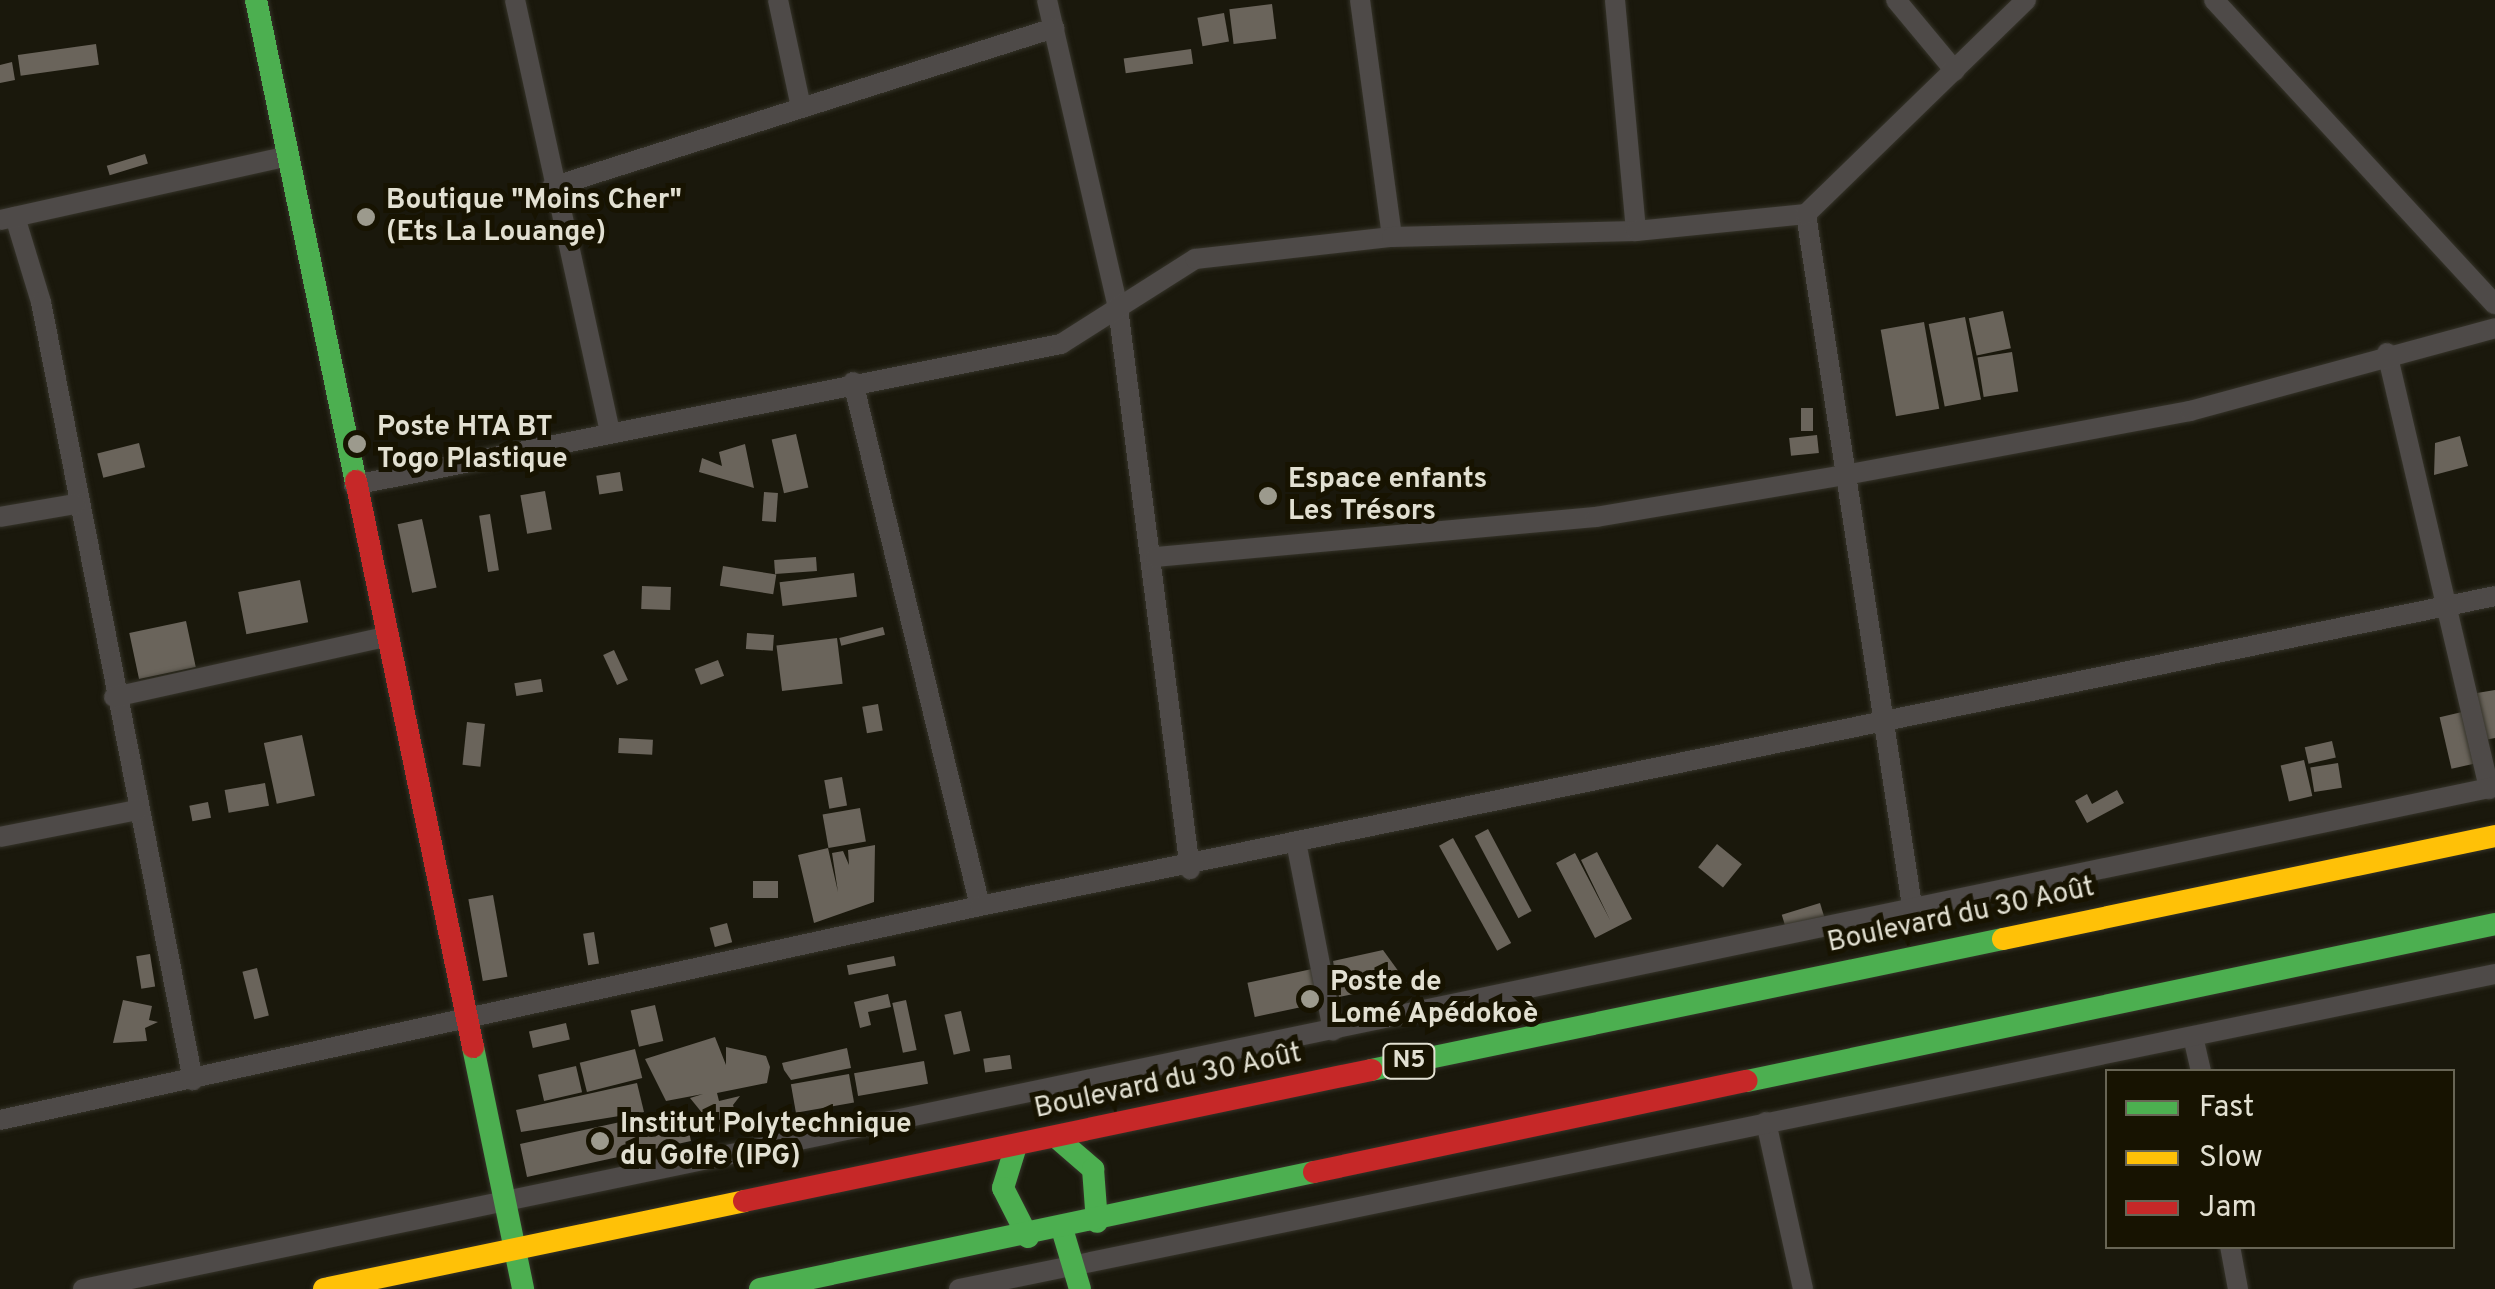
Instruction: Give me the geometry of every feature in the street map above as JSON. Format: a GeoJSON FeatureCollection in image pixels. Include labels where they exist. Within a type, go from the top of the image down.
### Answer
{"type":"FeatureCollection","features":[{"type":"Feature","properties":{"kind":"main road"},"geometry":{"type":"LineString","coordinates":[[256,0],[463,1023],[518,1246],[523,1289]]}},
{"type":"Feature","properties":{"kind":"main road","name":"Boulevard du 30 Août"},"geometry":{"type":"LineString","coordinates":[[324,1289],[2495,836]]}},
{"type":"Feature","properties":{"kind":"main road"},"geometry":{"type":"LineString","coordinates":[[760,1289],[1064,1232],[2495,924]]}},
{"type":"Feature","properties":{"kind":"main road"},"geometry":{"type":"LineString","coordinates":[[1058,1138],[1093,1169],[1097,1222]]}},
{"type":"Feature","properties":{"kind":"main road"},"geometry":{"type":"LineString","coordinates":[[1016,1146],[1002,1188],[1028,1237]]}},
{"type":"Feature","properties":{"kind":"main road"},"geometry":{"type":"LineString","coordinates":[[1064,1232],[1080,1289]]}},
{"type":"Feature","properties":{"kind":"street"},"geometry":{"type":"LineString","coordinates":[[515,0],[552,186],[610,433]]}},
{"type":"Feature","properties":{"kind":"street"},"geometry":{"type":"LineString","coordinates":[[778,0],[800,103]]}},
{"type":"Feature","properties":{"kind":"street"},"geometry":{"type":"LineString","coordinates":[[1047,0],[1118,308],[1156,557],[1190,869]]}},
{"type":"Feature","properties":{"kind":"street"},"geometry":{"type":"LineString","coordinates":[[1360,0],[1392,237]]}},
{"type":"Feature","properties":{"kind":"street"},"geometry":{"type":"LineString","coordinates":[[1616,0],[1636,231]]}},
{"type":"Feature","properties":{"kind":"street"},"geometry":{"type":"LineString","coordinates":[[1896,0],[1955,70]]}},
{"type":"Feature","properties":{"kind":"street"},"geometry":{"type":"LineString","coordinates":[[354,485],[853,382],[1060,344],[1195,259],[1392,237],[1636,231],[1806,214],[2026,0]]}},
{"type":"Feature","properties":{"kind":"street"},"geometry":{"type":"LineString","coordinates":[[2214,0],[2495,304]]}},
{"type":"Feature","properties":{"kind":"street"},"geometry":{"type":"LineString","coordinates":[[552,186],[800,103],[1054,28]]}},
{"type":"Feature","properties":{"kind":"street"},"geometry":{"type":"LineString","coordinates":[[193,1080],[74,504],[41,302],[8,218],[288,156]]}},
{"type":"Feature","properties":{"kind":"street"},"geometry":{"type":"LineString","coordinates":[[1806,214],[1889,726],[1913,912]]}},
{"type":"Feature","properties":{"kind":"street"},"geometry":{"type":"LineString","coordinates":[[1156,557],[1596,517],[1850,474],[2190,411],[2387,353],[2495,328]]}},
{"type":"Feature","properties":{"kind":"street"},"geometry":{"type":"LineString","coordinates":[[83,1289],[1913,912],[2492,788],[2387,353]]}},
{"type":"Feature","properties":{"kind":"street"},"geometry":{"type":"LineString","coordinates":[[853,382],[980,906]]}},
{"type":"Feature","properties":{"kind":"street"},"geometry":{"type":"LineString","coordinates":[[0,516],[74,504]]}},
{"type":"Feature","properties":{"kind":"street"},"geometry":{"type":"LineString","coordinates":[[0,1120],[463,1023],[980,906],[1298,847],[2495,596]]}},
{"type":"Feature","properties":{"kind":"street"},"geometry":{"type":"LineString","coordinates":[[114,697],[384,637]]}},
{"type":"Feature","properties":{"kind":"street"},"geometry":{"type":"LineString","coordinates":[[0,838],[138,810]]}},
{"type":"Feature","properties":{"kind":"street"},"geometry":{"type":"LineString","coordinates":[[1298,847],[1333,1030]]}},
{"type":"Feature","properties":{"kind":"street"},"geometry":{"type":"LineString","coordinates":[[959,1289],[1766,1122],[2194,1041],[2495,974]]}},
{"type":"Feature","properties":{"kind":"street"},"geometry":{"type":"LineString","coordinates":[[2194,1041],[2201,1069]]}},
{"type":"Feature","properties":{"kind":"street"},"geometry":{"type":"LineString","coordinates":[[1766,1122],[1804,1289]]}},
{"type":"Feature","properties":{"kind":"street"},"geometry":{"type":"LineString","coordinates":[[2231,1249],[2238,1289]]}},
{"type":"Feature","properties":{"kind":"building"},"geometry":{"type":"Polygon","coordinates":[[[1272,4],[1276,39],[1234,44],[1229,9],[1272,4]]]}},
{"type":"Feature","properties":{"kind":"building"},"geometry":{"type":"Polygon","coordinates":[[[1224,13],[1229,42],[1202,46],[1197,18],[1224,13]]]}},
{"type":"Feature","properties":{"kind":"building"},"geometry":{"type":"Polygon","coordinates":[[[96,44],[99,65],[21,76],[18,55],[96,44]]]}},
{"type":"Feature","properties":{"kind":"building"},"geometry":{"type":"Polygon","coordinates":[[[1191,49],[1193,64],[1126,73],[1124,58],[1191,49]]]}},
{"type":"Feature","properties":{"kind":"building"},"geometry":{"type":"Polygon","coordinates":[[[12,62],[15,80],[0,83],[0,65],[12,62]]]}},
{"type":"Feature","properties":{"kind":"building"},"geometry":{"type":"Polygon","coordinates":[[[145,154],[148,164],[110,175],[107,166],[145,154]]]}},
{"type":"Feature","properties":{"kind":"building"},"geometry":{"type":"Polygon","coordinates":[[[2003,311],[2011,348],[1977,355],[1969,318],[2003,311]]]}},
{"type":"Feature","properties":{"kind":"building"},"geometry":{"type":"Polygon","coordinates":[[[1965,317],[1981,399],[1945,407],[1929,324],[1965,317]]]}},
{"type":"Feature","properties":{"kind":"building"},"geometry":{"type":"Polygon","coordinates":[[[1924,322],[1939,409],[1896,416],[1881,330],[1924,322]]]}},
{"type":"Feature","properties":{"kind":"building"},"geometry":{"type":"Polygon","coordinates":[[[2012,352],[2018,392],[1984,397],[1977,357],[2012,352]]]}},
{"type":"Feature","properties":{"kind":"building"},"geometry":{"type":"Polygon","coordinates":[[[1801,408],[1813,408],[1813,431],[1801,431],[1801,408]]]}},
{"type":"Feature","properties":{"kind":"building"},"geometry":{"type":"Polygon","coordinates":[[[796,434],[808,488],[784,493],[772,440],[796,434]]]}},
{"type":"Feature","properties":{"kind":"building"},"geometry":{"type":"Polygon","coordinates":[[[1817,435],[1819,453],[1791,456],[1789,438],[1817,435]]]}},
{"type":"Feature","properties":{"kind":"building"},"geometry":{"type":"Polygon","coordinates":[[[2460,436],[2468,466],[2434,475],[2435,443],[2460,436]]]}},
{"type":"Feature","properties":{"kind":"building"},"geometry":{"type":"Polygon","coordinates":[[[139,443],[145,467],[103,478],[97,453],[139,443]]]}},
{"type":"Feature","properties":{"kind":"building"},"geometry":{"type":"Polygon","coordinates":[[[745,444],[754,488],[699,472],[702,458],[722,466],[719,452],[745,444]]]}},
{"type":"Feature","properties":{"kind":"building"},"geometry":{"type":"Polygon","coordinates":[[[620,472],[623,491],[599,495],[596,476],[620,472]]]}},
{"type":"Feature","properties":{"kind":"building"},"geometry":{"type":"Polygon","coordinates":[[[545,491],[552,529],[527,534],[520,495],[545,491]]]}},
{"type":"Feature","properties":{"kind":"building"},"geometry":{"type":"Polygon","coordinates":[[[764,492],[778,493],[776,522],[762,521],[764,492]]]}},
{"type":"Feature","properties":{"kind":"building"},"geometry":{"type":"Polygon","coordinates":[[[490,514],[499,570],[488,572],[479,516],[490,514]]]}},
{"type":"Feature","properties":{"kind":"building"},"geometry":{"type":"Polygon","coordinates":[[[422,519],[437,587],[412,593],[398,524],[422,519]]]}},
{"type":"Feature","properties":{"kind":"building"},"geometry":{"type":"Polygon","coordinates":[[[816,557],[817,571],[775,574],[774,560],[816,557]]]}},
{"type":"Feature","properties":{"kind":"building"},"geometry":{"type":"Polygon","coordinates":[[[723,566],[776,574],[773,594],[720,586],[723,566]]]}},
{"type":"Feature","properties":{"kind":"building"},"geometry":{"type":"Polygon","coordinates":[[[854,573],[857,597],[782,606],[780,582],[854,573]]]}},
{"type":"Feature","properties":{"kind":"building"},"geometry":{"type":"Polygon","coordinates":[[[300,580],[308,622],[246,634],[238,592],[300,580]]]}},
{"type":"Feature","properties":{"kind":"building"},"geometry":{"type":"Polygon","coordinates":[[[642,586],[671,587],[670,610],[641,609],[642,586]]]}},
{"type":"Feature","properties":{"kind":"building"},"geometry":{"type":"Polygon","coordinates":[[[186,621],[196,667],[139,679],[129,633],[186,621]]]}},
{"type":"Feature","properties":{"kind":"building"},"geometry":{"type":"Polygon","coordinates":[[[883,627],[885,635],[841,646],[839,638],[883,627]]]}},
{"type":"Feature","properties":{"kind":"building"},"geometry":{"type":"Polygon","coordinates":[[[747,633],[774,635],[773,651],[746,649],[747,633]]]}},
{"type":"Feature","properties":{"kind":"building"},"geometry":{"type":"Polygon","coordinates":[[[837,638],[843,684],[782,691],[776,645],[837,638]]]}},
{"type":"Feature","properties":{"kind":"building"},"geometry":{"type":"Polygon","coordinates":[[[614,650],[628,680],[617,685],[603,655],[614,650]]]}},
{"type":"Feature","properties":{"kind":"building"},"geometry":{"type":"Polygon","coordinates":[[[718,660],[724,676],[701,685],[695,669],[718,660]]]}},
{"type":"Feature","properties":{"kind":"building"},"geometry":{"type":"Polygon","coordinates":[[[541,679],[543,692],[516,696],[514,683],[541,679]]]}},
{"type":"Feature","properties":{"kind":"building"},"geometry":{"type":"Polygon","coordinates":[[[2495,690],[2495,738],[2485,740],[2477,693],[2495,690]]]}},
{"type":"Feature","properties":{"kind":"building"},"geometry":{"type":"Polygon","coordinates":[[[878,704],[883,731],[867,733],[862,707],[878,704]]]}},
{"type":"Feature","properties":{"kind":"building"},"geometry":{"type":"Polygon","coordinates":[[[2462,712],[2474,764],[2452,769],[2440,717],[2462,712]]]}},
{"type":"Feature","properties":{"kind":"building"},"geometry":{"type":"Polygon","coordinates":[[[467,722],[485,724],[480,767],[463,765],[467,722]]]}},
{"type":"Feature","properties":{"kind":"building"},"geometry":{"type":"Polygon","coordinates":[[[302,735],[315,796],[277,804],[264,743],[302,735]]]}},
{"type":"Feature","properties":{"kind":"building"},"geometry":{"type":"Polygon","coordinates":[[[619,738],[653,740],[652,755],[618,753],[619,738]]]}},
{"type":"Feature","properties":{"kind":"building"},"geometry":{"type":"Polygon","coordinates":[[[2332,741],[2336,758],[2309,764],[2305,747],[2332,741]]]}},
{"type":"Feature","properties":{"kind":"building"},"geometry":{"type":"Polygon","coordinates":[[[2304,760],[2312,796],[2289,801],[2281,765],[2304,760]]]}},
{"type":"Feature","properties":{"kind":"building"},"geometry":{"type":"Polygon","coordinates":[[[2338,763],[2342,788],[2314,792],[2310,767],[2338,763]]]}},
{"type":"Feature","properties":{"kind":"building"},"geometry":{"type":"Polygon","coordinates":[[[842,777],[847,806],[829,809],[824,780],[842,777]]]}},
{"type":"Feature","properties":{"kind":"building"},"geometry":{"type":"Polygon","coordinates":[[[265,783],[269,806],[229,813],[225,790],[265,783]]]}},
{"type":"Feature","properties":{"kind":"building"},"geometry":{"type":"Polygon","coordinates":[[[2117,790],[2124,803],[2087,823],[2075,801],[2087,794],[2092,804],[2117,790]]]}},
{"type":"Feature","properties":{"kind":"building"},"geometry":{"type":"Polygon","coordinates":[[[208,802],[211,818],[192,821],[189,806],[208,802]]]}},
{"type":"Feature","properties":{"kind":"building"},"geometry":{"type":"Polygon","coordinates":[[[860,808],[866,841],[828,848],[823,815],[860,808]]]}},
{"type":"Feature","properties":{"kind":"building"},"geometry":{"type":"Polygon","coordinates":[[[1488,829],[1532,911],[1518,918],[1475,836],[1488,829]]]}},
{"type":"Feature","properties":{"kind":"building"},"geometry":{"type":"Polygon","coordinates":[[[1453,838],[1511,943],[1497,951],[1439,846],[1453,838]]]}},
{"type":"Feature","properties":{"kind":"building"},"geometry":{"type":"Polygon","coordinates":[[[1717,844],[1742,864],[1723,887],[1698,867],[1717,844]]]}},
{"type":"Feature","properties":{"kind":"building"},"geometry":{"type":"Polygon","coordinates":[[[875,845],[874,902],[814,923],[798,855],[828,848],[838,892],[832,853],[843,851],[849,865],[848,850],[875,845]]]}},
{"type":"Feature","properties":{"kind":"building"},"geometry":{"type":"Polygon","coordinates":[[[1597,852],[1632,919],[1595,938],[1556,863],[1575,853],[1610,920],[1581,860],[1597,852]]]}},
{"type":"Feature","properties":{"kind":"building"},"geometry":{"type":"Polygon","coordinates":[[[753,881],[778,881],[778,898],[753,898],[753,881]]]}},
{"type":"Feature","properties":{"kind":"building"},"geometry":{"type":"Polygon","coordinates":[[[493,895],[507,977],[483,981],[468,899],[493,895]]]}},
{"type":"Feature","properties":{"kind":"building"},"geometry":{"type":"Polygon","coordinates":[[[1820,903],[1826,923],[1788,935],[1782,915],[1820,903]]]}},
{"type":"Feature","properties":{"kind":"building"},"geometry":{"type":"Polygon","coordinates":[[[727,923],[732,942],[715,947],[710,928],[727,923]]]}},
{"type":"Feature","properties":{"kind":"building"},"geometry":{"type":"Polygon","coordinates":[[[594,932],[599,964],[588,965],[583,934],[594,932]]]}},
{"type":"Feature","properties":{"kind":"building"},"geometry":{"type":"Polygon","coordinates":[[[1383,950],[1407,983],[1339,997],[1333,961],[1383,950]]]}},
{"type":"Feature","properties":{"kind":"building"},"geometry":{"type":"Polygon","coordinates":[[[150,954],[155,987],[141,989],[136,956],[150,954]]]}},
{"type":"Feature","properties":{"kind":"building"},"geometry":{"type":"Polygon","coordinates":[[[894,956],[896,966],[849,975],[847,965],[894,956]]]}},
{"type":"Feature","properties":{"kind":"building"},"geometry":{"type":"Polygon","coordinates":[[[257,968],[269,1016],[254,1019],[242,972],[257,968]]]}},
{"type":"Feature","properties":{"kind":"building"},"geometry":{"type":"Polygon","coordinates":[[[1312,969],[1319,1003],[1255,1017],[1247,983],[1312,969]]]}},
{"type":"Feature","properties":{"kind":"building"},"geometry":{"type":"Polygon","coordinates":[[[888,994],[891,1007],[868,1012],[871,1025],[860,1028],[854,1002],[888,994]]]}},
{"type":"Feature","properties":{"kind":"building"},"geometry":{"type":"Polygon","coordinates":[[[123,1000],[152,1006],[149,1020],[158,1022],[145,1028],[147,1041],[113,1043],[123,1000]]]}},
{"type":"Feature","properties":{"kind":"building"},"geometry":{"type":"Polygon","coordinates":[[[906,1000],[917,1050],[903,1053],[892,1003],[906,1000]]]}},
{"type":"Feature","properties":{"kind":"building"},"geometry":{"type":"Polygon","coordinates":[[[655,1005],[663,1041],[639,1047],[631,1011],[655,1005]]]}},
{"type":"Feature","properties":{"kind":"building"},"geometry":{"type":"Polygon","coordinates":[[[961,1011],[970,1051],[954,1055],[944,1015],[961,1011]]]}},
{"type":"Feature","properties":{"kind":"building"},"geometry":{"type":"Polygon","coordinates":[[[566,1023],[570,1040],[533,1048],[529,1032],[566,1023]]]}},
{"type":"Feature","properties":{"kind":"building"},"geometry":{"type":"Polygon","coordinates":[[[715,1037],[726,1065],[726,1047],[766,1056],[770,1067],[767,1083],[717,1093],[719,1101],[740,1096],[733,1105],[740,1127],[697,1137],[687,1122],[691,1141],[527,1177],[520,1144],[684,1108],[686,1118],[703,1114],[690,1098],[703,1094],[666,1101],[645,1059],[715,1037]]]}},
{"type":"Feature","properties":{"kind":"building"},"geometry":{"type":"Polygon","coordinates":[[[847,1048],[851,1068],[791,1080],[784,1070],[782,1063],[847,1048]]]}},
{"type":"Feature","properties":{"kind":"building"},"geometry":{"type":"Polygon","coordinates":[[[635,1049],[642,1078],[587,1092],[580,1063],[635,1049]]]}},
{"type":"Feature","properties":{"kind":"building"},"geometry":{"type":"Polygon","coordinates":[[[1010,1055],[1012,1069],[985,1073],[983,1059],[1010,1055]]]}},
{"type":"Feature","properties":{"kind":"building"},"geometry":{"type":"Polygon","coordinates":[[[924,1061],[928,1084],[858,1096],[854,1073],[924,1061]]]}},
{"type":"Feature","properties":{"kind":"building"},"geometry":{"type":"Polygon","coordinates":[[[576,1066],[582,1092],[544,1101],[538,1075],[576,1066]]]}},
{"type":"Feature","properties":{"kind":"building"},"geometry":{"type":"Polygon","coordinates":[[[849,1074],[854,1103],[796,1113],[791,1084],[849,1074]]]}},
{"type":"Feature","properties":{"kind":"building"},"geometry":{"type":"Polygon","coordinates":[[[637,1083],[644,1112],[521,1132],[516,1110],[637,1083]]]}},
{"type":"Feature","properties":{"kind":"traffic: fast"},"geometry":{"type":"LineString","coordinates":[[256,0],[356,481]]}},
{"type":"Feature","properties":{"kind":"traffic: fast"},"geometry":{"type":"LineString","coordinates":[[1747,1081],[2495,924]]}},
{"type":"Feature","properties":{"kind":"traffic: fast"},"geometry":{"type":"LineString","coordinates":[[1371,1070],[2003,939]]}},
{"type":"Feature","properties":{"kind":"traffic: fast"},"geometry":{"type":"LineString","coordinates":[[473,1047],[523,1289]]}},
{"type":"Feature","properties":{"kind":"traffic: fast"},"geometry":{"type":"LineString","coordinates":[[1057,1138],[1093,1169],[1097,1222]]}},
{"type":"Feature","properties":{"kind":"traffic: fast"},"geometry":{"type":"LineString","coordinates":[[1016,1146],[1003,1188],[1028,1237]]}},
{"type":"Feature","properties":{"kind":"traffic: fast"},"geometry":{"type":"LineString","coordinates":[[760,1289],[1314,1172]]}},
{"type":"Feature","properties":{"kind":"traffic: fast"},"geometry":{"type":"LineString","coordinates":[[1063,1232],[1080,1289]]}},
{"type":"Feature","properties":{"kind":"traffic: slow"},"geometry":{"type":"LineString","coordinates":[[2003,939],[2495,836]]}},
{"type":"Feature","properties":{"kind":"traffic: slow"},"geometry":{"type":"LineString","coordinates":[[324,1289],[744,1201]]}},
{"type":"Feature","properties":{"kind":"traffic: jam"},"geometry":{"type":"LineString","coordinates":[[356,481],[473,1047]]}},
{"type":"Feature","properties":{"kind":"traffic: jam"},"geometry":{"type":"LineString","coordinates":[[744,1201],[1371,1070]]}},
{"type":"Feature","properties":{"kind":"traffic: jam"},"geometry":{"type":"LineString","coordinates":[[1314,1172],[1747,1081]]}},
{"type":"Feature","properties":{"kind":"place","name":"Boutique \"Moins Cher\" (Ets La Louange)"},"geometry":{"type":"Point","coordinates":[366,217]}},
{"type":"Feature","properties":{"kind":"place","name":"Poste HTA BT Togo Plastique"},"geometry":{"type":"Point","coordinates":[357,444]}},
{"type":"Feature","properties":{"kind":"place","name":"Espace enfants Les Trésors"},"geometry":{"type":"Point","coordinates":[1268,496]}},
{"type":"Feature","properties":{"kind":"place","name":"Poste de Lomé Apédokoè"},"geometry":{"type":"Point","coordinates":[1310,999]}},
{"type":"Feature","properties":{"kind":"place","name":"Institut Polytechnique du Golfe (IPG)"},"geometry":{"type":"Point","coordinates":[600,1141]}}]}
